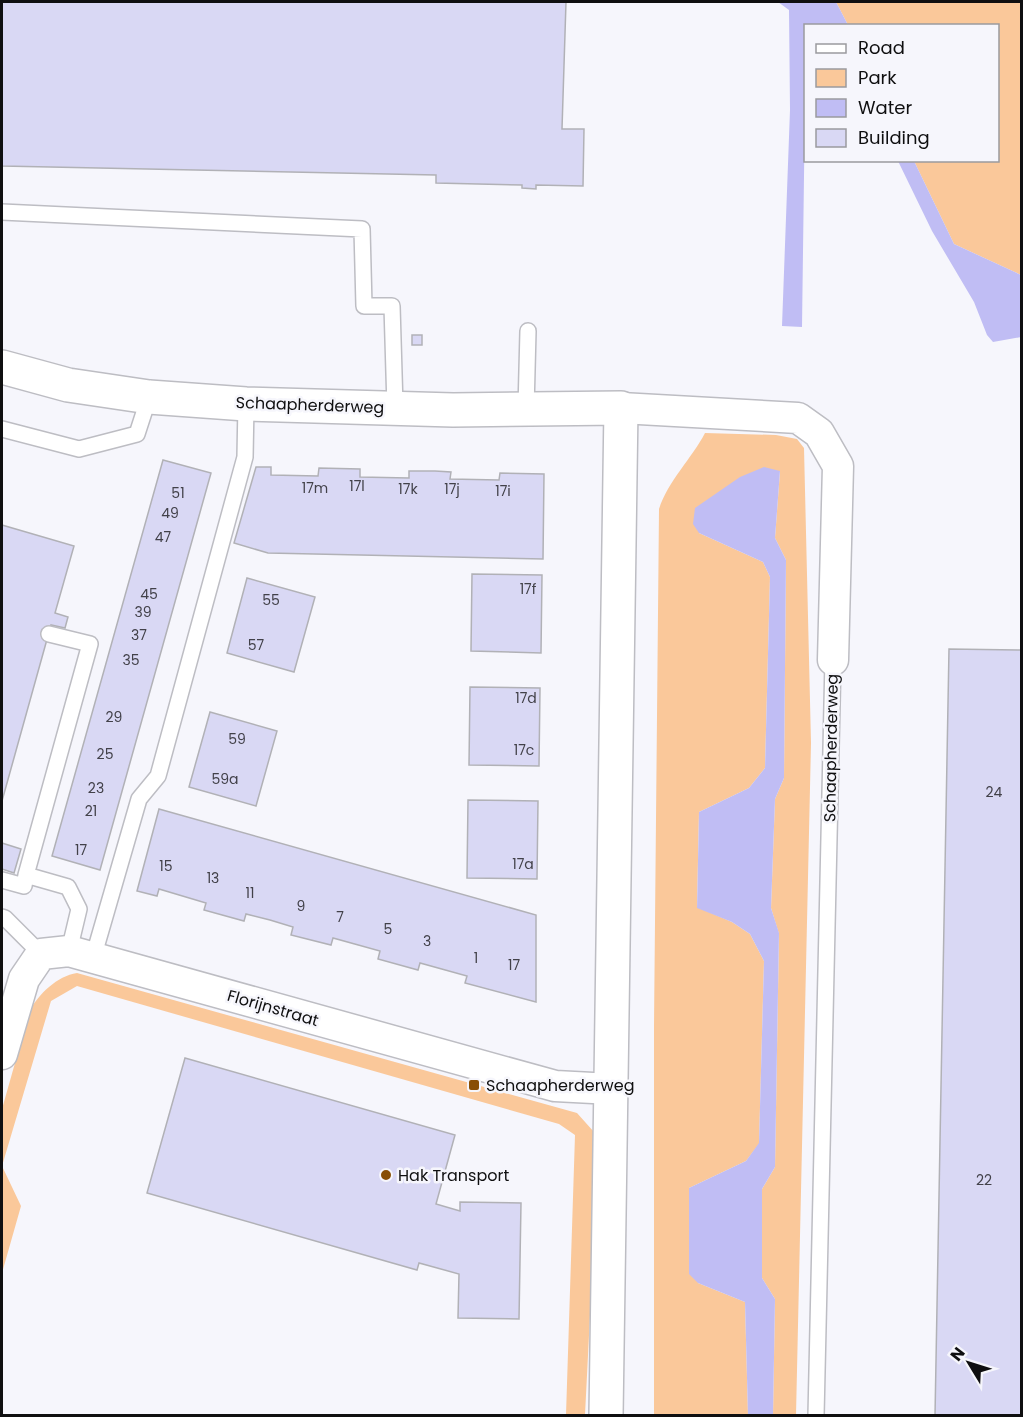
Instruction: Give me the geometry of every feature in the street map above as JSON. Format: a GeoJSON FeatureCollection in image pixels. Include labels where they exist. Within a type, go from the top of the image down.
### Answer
{"type":"FeatureCollection","features":[{"type":"Feature","properties":{"kind":"street","name":"Schaapherderweg"},"geometry":{"type":"LineString","coordinates":[[2,368],[68,385],[149,397],[246,404],[453,410],[621,408],[798,418],[819,434],[838,466],[833,660]]}},
{"type":"Feature","properties":{"kind":"street"},"geometry":{"type":"LineString","coordinates":[[606,1416],[621,408]]}},
{"type":"Feature","properties":{"kind":"street"},"geometry":{"type":"LineString","coordinates":[[2,1054],[24,979],[68,954]]}},
{"type":"Feature","properties":{"kind":"street","name":"Florijnstraat"},"geometry":{"type":"LineString","coordinates":[[68,954],[555,1086],[612,1089]]}},
{"type":"Feature","properties":{"kind":"lane"},"geometry":{"type":"LineString","coordinates":[[2,212],[362,229],[364,306],[392,306],[395,407]]}},
{"type":"Feature","properties":{"kind":"lane"},"geometry":{"type":"LineString","coordinates":[[526,409],[528,332]]}},
{"type":"Feature","properties":{"kind":"lane"},"geometry":{"type":"LineString","coordinates":[[2,429],[79,449],[137,434],[149,397]]}},
{"type":"Feature","properties":{"kind":"lane"},"geometry":{"type":"LineString","coordinates":[[68,954],[140,799],[159,776],[245,457],[246,404]]}},
{"type":"Feature","properties":{"kind":"lane"},"geometry":{"type":"LineString","coordinates":[[2,880],[24,886],[90,644],[49,634]]}},
{"type":"Feature","properties":{"kind":"lane","name":"Schaapherderweg"},"geometry":{"type":"LineString","coordinates":[[816,1416],[833,660]]}},
{"type":"Feature","properties":{"kind":"lane"},"geometry":{"type":"LineString","coordinates":[[26,875],[68,887],[79,909],[68,954]]}},
{"type":"Feature","properties":{"kind":"lane"},"geometry":{"type":"LineString","coordinates":[[2,916],[68,954]]}},
{"type":"Feature","properties":{"kind":"green space"},"geometry":{"type":"Polygon","coordinates":[[[836,2],[1021,2],[1021,275],[954,244],[914,162],[999,162],[999,24],[847,24],[836,2]]]}},
{"type":"Feature","properties":{"kind":"green space"},"geometry":{"type":"Polygon","coordinates":[[[705,433],[776,435],[797,439],[804,448],[811,743],[796,1415],[773,1415],[775,1299],[762,1278],[762,1189],[775,1167],[779,934],[771,908],[775,799],[784,778],[786,560],[775,538],[780,471],[699,533],[763,562],[770,577],[765,768],[749,788],[699,812],[697,907],[732,922],[750,934],[764,961],[759,1144],[746,1161],[689,1188],[698,1283],[745,1302],[748,1415],[654,1416],[654,1026],[659,509],[674,479],[705,433]]]}},
{"type":"Feature","properties":{"kind":"green space"},"geometry":{"type":"Polygon","coordinates":[[[77,973],[577,1113],[594,1132],[595,1216],[585,1415],[566,1415],[575,1135],[559,1124],[77,986],[51,1001],[2,1166],[2,1109],[30,1010],[49,987],[62,978],[77,973]]]}},
{"type":"Feature","properties":{"kind":"green space"},"geometry":{"type":"Polygon","coordinates":[[[2,1166],[21,1206],[2,1273],[2,1166]]]}},
{"type":"Feature","properties":{"kind":"water"},"geometry":{"type":"Polygon","coordinates":[[[778,2],[836,2],[847,24],[804,24],[802,327],[782,326],[790,110],[789,10],[778,2]]]}},
{"type":"Feature","properties":{"kind":"water"},"geometry":{"type":"Polygon","coordinates":[[[898,162],[914,162],[954,244],[1021,275],[1021,337],[993,342],[987,335],[974,302],[932,231],[898,162]]]}},
{"type":"Feature","properties":{"kind":"water"},"geometry":{"type":"Polygon","coordinates":[[[764,467],[780,471],[775,538],[786,560],[784,778],[775,799],[771,908],[779,933],[775,1167],[762,1189],[762,1278],[775,1299],[773,1415],[748,1416],[745,1302],[698,1283],[689,1274],[689,1188],[746,1161],[759,1143],[764,961],[750,934],[732,922],[697,908],[699,812],[749,788],[765,768],[770,577],[763,562],[699,533],[693,524],[695,508],[740,477],[764,467]]]}},
{"type":"Feature","properties":{"kind":"building"},"geometry":{"type":"Polygon","coordinates":[[[2,2],[566,2],[562,129],[584,129],[583,186],[536,185],[536,189],[522,188],[522,185],[436,183],[436,175],[2,166],[2,2]]]}},
{"type":"Feature","properties":{"kind":"building"},"geometry":{"type":"Polygon","coordinates":[[[412,335],[422,335],[422,345],[412,345],[412,335]]]}},
{"type":"Feature","properties":{"kind":"building"},"geometry":{"type":"Polygon","coordinates":[[[163,460],[211,473],[100,870],[52,856],[163,460]]]}},
{"type":"Feature","properties":{"kind":"building"},"geometry":{"type":"Polygon","coordinates":[[[256,467],[271,467],[271,475],[318,476],[319,468],[360,469],[360,477],[409,478],[409,471],[435,471],[451,472],[450,479],[499,480],[500,473],[544,474],[543,559],[268,553],[234,543],[256,467]]]}},
{"type":"Feature","properties":{"kind":"building"},"geometry":{"type":"Polygon","coordinates":[[[2,525],[74,546],[55,613],[68,617],[65,628],[51,625],[2,801],[2,525]]]}},
{"type":"Feature","properties":{"kind":"building"},"geometry":{"type":"Polygon","coordinates":[[[472,574],[542,575],[541,653],[471,651],[472,574]]]}},
{"type":"Feature","properties":{"kind":"building"},"geometry":{"type":"Polygon","coordinates":[[[247,578],[315,597],[294,672],[227,653],[247,578]]]}},
{"type":"Feature","properties":{"kind":"building"},"geometry":{"type":"Polygon","coordinates":[[[949,649],[1022,650],[1022,1416],[935,1416],[949,649]]]}},
{"type":"Feature","properties":{"kind":"building"},"geometry":{"type":"Polygon","coordinates":[[[470,687],[540,688],[539,766],[469,765],[470,687]]]}},
{"type":"Feature","properties":{"kind":"building"},"geometry":{"type":"Polygon","coordinates":[[[210,712],[277,731],[256,806],[189,787],[210,712]]]}},
{"type":"Feature","properties":{"kind":"building"},"geometry":{"type":"Polygon","coordinates":[[[468,800],[538,801],[537,879],[467,878],[468,800]]]}},
{"type":"Feature","properties":{"kind":"building"},"geometry":{"type":"Polygon","coordinates":[[[159,809],[536,915],[536,1002],[465,983],[467,976],[420,963],[418,970],[378,959],[380,951],[333,938],[331,945],[291,935],[293,927],[270,920],[246,914],[244,921],[204,910],[206,903],[159,889],[157,896],[137,891],[159,809]]]}},
{"type":"Feature","properties":{"kind":"building"},"geometry":{"type":"Polygon","coordinates":[[[2,843],[21,849],[14,873],[2,869],[2,843]]]}},
{"type":"Feature","properties":{"kind":"building"},"geometry":{"type":"Polygon","coordinates":[[[185,1058],[455,1135],[436,1204],[460,1211],[460,1202],[521,1203],[519,1319],[458,1318],[459,1274],[419,1263],[417,1270],[147,1193],[185,1058]]]}},
{"type":"Feature","properties":{"kind":"place","name":"Schaapherderweg"},"geometry":{"type":"Point","coordinates":[474,1085]}},
{"type":"Feature","properties":{"kind":"place","name":"Hak Transport"},"geometry":{"type":"Point","coordinates":[386,1175]}}]}
